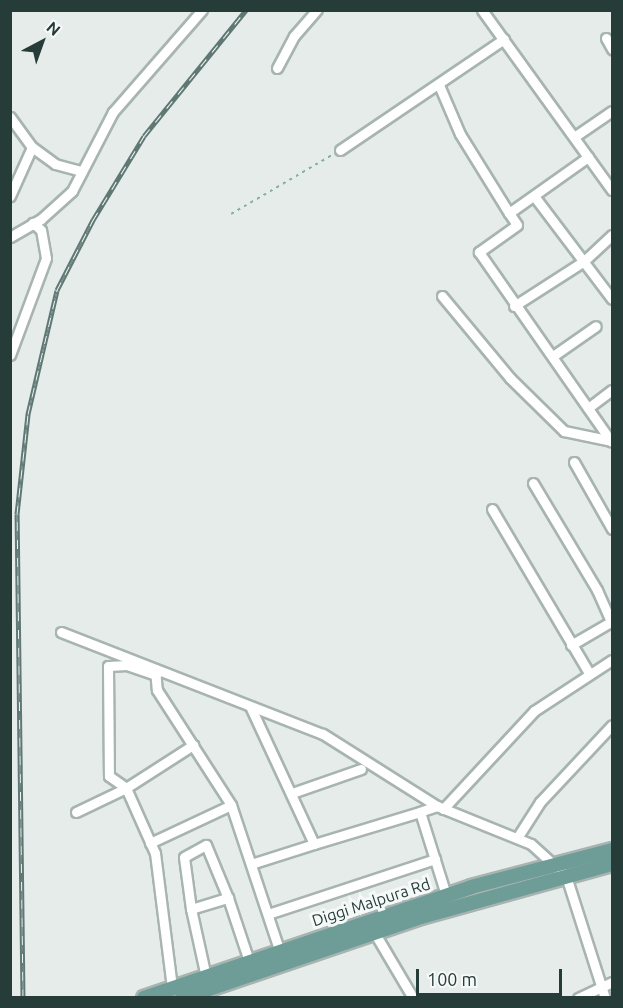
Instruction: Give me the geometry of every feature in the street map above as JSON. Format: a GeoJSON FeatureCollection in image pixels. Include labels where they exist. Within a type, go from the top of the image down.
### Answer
{"type":"FeatureCollection","features":[{"type":"Feature","properties":{"kind":"main road","name":"Diggi Malpura Rd"},"geometry":{"type":"LineString","coordinates":[[177,993],[209,976],[279,949],[446,895],[612,850]]}},
{"type":"Feature","properties":{"kind":"main road","name":"Diggi Malpura Rd"},"geometry":{"type":"LineString","coordinates":[[144,998],[177,993],[284,964],[374,932],[612,864]]}},
{"type":"Feature","properties":{"kind":"street"},"geometry":{"type":"LineString","coordinates":[[10,237],[33,223],[72,191],[113,112],[202,10]]}},
{"type":"Feature","properties":{"kind":"street"},"geometry":{"type":"LineString","coordinates":[[277,68],[294,36],[317,10]]}},
{"type":"Feature","properties":{"kind":"street"},"geometry":{"type":"LineString","coordinates":[[482,10],[612,190]]}},
{"type":"Feature","properties":{"kind":"street"},"geometry":{"type":"LineString","coordinates":[[340,150],[504,39]]}},
{"type":"Feature","properties":{"kind":"street"},"geometry":{"type":"LineString","coordinates":[[606,39],[612,49]]}},
{"type":"Feature","properties":{"kind":"street"},"geometry":{"type":"LineString","coordinates":[[439,84],[460,134],[517,225],[479,252],[514,306],[553,356],[612,441]]}},
{"type":"Feature","properties":{"kind":"street"},"geometry":{"type":"LineString","coordinates":[[574,137],[612,111]]}},
{"type":"Feature","properties":{"kind":"street"},"geometry":{"type":"LineString","coordinates":[[10,117],[32,147],[55,164],[82,171]]}},
{"type":"Feature","properties":{"kind":"street"},"geometry":{"type":"LineString","coordinates":[[10,196],[32,147]]}},
{"type":"Feature","properties":{"kind":"street"},"geometry":{"type":"LineString","coordinates":[[509,213],[588,157]]}},
{"type":"Feature","properties":{"kind":"street"},"geometry":{"type":"LineString","coordinates":[[534,196],[612,299]]}},
{"type":"Feature","properties":{"kind":"street"},"geometry":{"type":"LineString","coordinates":[[10,355],[46,258],[41,230],[33,223]]}},
{"type":"Feature","properties":{"kind":"street"},"geometry":{"type":"LineString","coordinates":[[514,306],[584,261],[612,235]]}},
{"type":"Feature","properties":{"kind":"street"},"geometry":{"type":"LineString","coordinates":[[442,296],[510,378],[564,431],[612,441]]}},
{"type":"Feature","properties":{"kind":"street"},"geometry":{"type":"LineString","coordinates":[[553,356],[596,326]]}},
{"type":"Feature","properties":{"kind":"street"},"geometry":{"type":"LineString","coordinates":[[588,408],[612,390]]}},
{"type":"Feature","properties":{"kind":"street"},"geometry":{"type":"LineString","coordinates":[[574,462],[608,511],[612,529]]}},
{"type":"Feature","properties":{"kind":"street"},"geometry":{"type":"LineString","coordinates":[[533,483],[597,590],[611,621],[571,645]]}},
{"type":"Feature","properties":{"kind":"street"},"geometry":{"type":"LineString","coordinates":[[492,509],[564,625],[571,645],[589,673]]}},
{"type":"Feature","properties":{"kind":"street"},"geometry":{"type":"LineString","coordinates":[[61,632],[156,671],[324,734],[440,807],[517,838],[554,864],[566,876],[605,998]]}},
{"type":"Feature","properties":{"kind":"street"},"geometry":{"type":"LineString","coordinates":[[251,864],[440,807],[508,734],[589,673],[612,660]]}},
{"type":"Feature","properties":{"kind":"street"},"geometry":{"type":"LineString","coordinates":[[156,671],[127,665],[108,666],[109,776],[126,788],[150,843],[165,909],[177,993]]}},
{"type":"Feature","properties":{"kind":"street"},"geometry":{"type":"LineString","coordinates":[[156,671],[157,690],[231,805],[284,964]]}},
{"type":"Feature","properties":{"kind":"street"},"geometry":{"type":"LineString","coordinates":[[249,706],[292,793],[314,844]]}},
{"type":"Feature","properties":{"kind":"street"},"geometry":{"type":"LineString","coordinates":[[517,838],[540,802],[612,725]]}},
{"type":"Feature","properties":{"kind":"street"},"geometry":{"type":"LineString","coordinates":[[76,812],[126,788],[193,745]]}},
{"type":"Feature","properties":{"kind":"street"},"geometry":{"type":"LineString","coordinates":[[292,793],[361,769]]}},
{"type":"Feature","properties":{"kind":"street"},"geometry":{"type":"LineString","coordinates":[[150,843],[231,805]]}},
{"type":"Feature","properties":{"kind":"street"},"geometry":{"type":"LineString","coordinates":[[420,812],[446,895]]}},
{"type":"Feature","properties":{"kind":"street"},"geometry":{"type":"LineString","coordinates":[[209,976],[191,909],[184,857],[206,845],[228,898],[249,961]]}},
{"type":"Feature","properties":{"kind":"street"},"geometry":{"type":"LineString","coordinates":[[268,914],[435,859]]}},
{"type":"Feature","properties":{"kind":"street"},"geometry":{"type":"LineString","coordinates":[[191,909],[228,898]]}},
{"type":"Feature","properties":{"kind":"street"},"geometry":{"type":"LineString","coordinates":[[374,932],[413,998]]}},
{"type":"Feature","properties":{"kind":"street"},"geometry":{"type":"LineString","coordinates":[[578,998],[612,982]]}},
{"type":"Feature","properties":{"kind":"path"},"geometry":{"type":"LineString","coordinates":[[231,214],[340,150]]}},
{"type":"Feature","properties":{"kind":"railway"},"geometry":{"type":"LineString","coordinates":[[23,998],[17,514],[28,414],[57,290],[93,220],[144,136],[246,10]]}}]}
